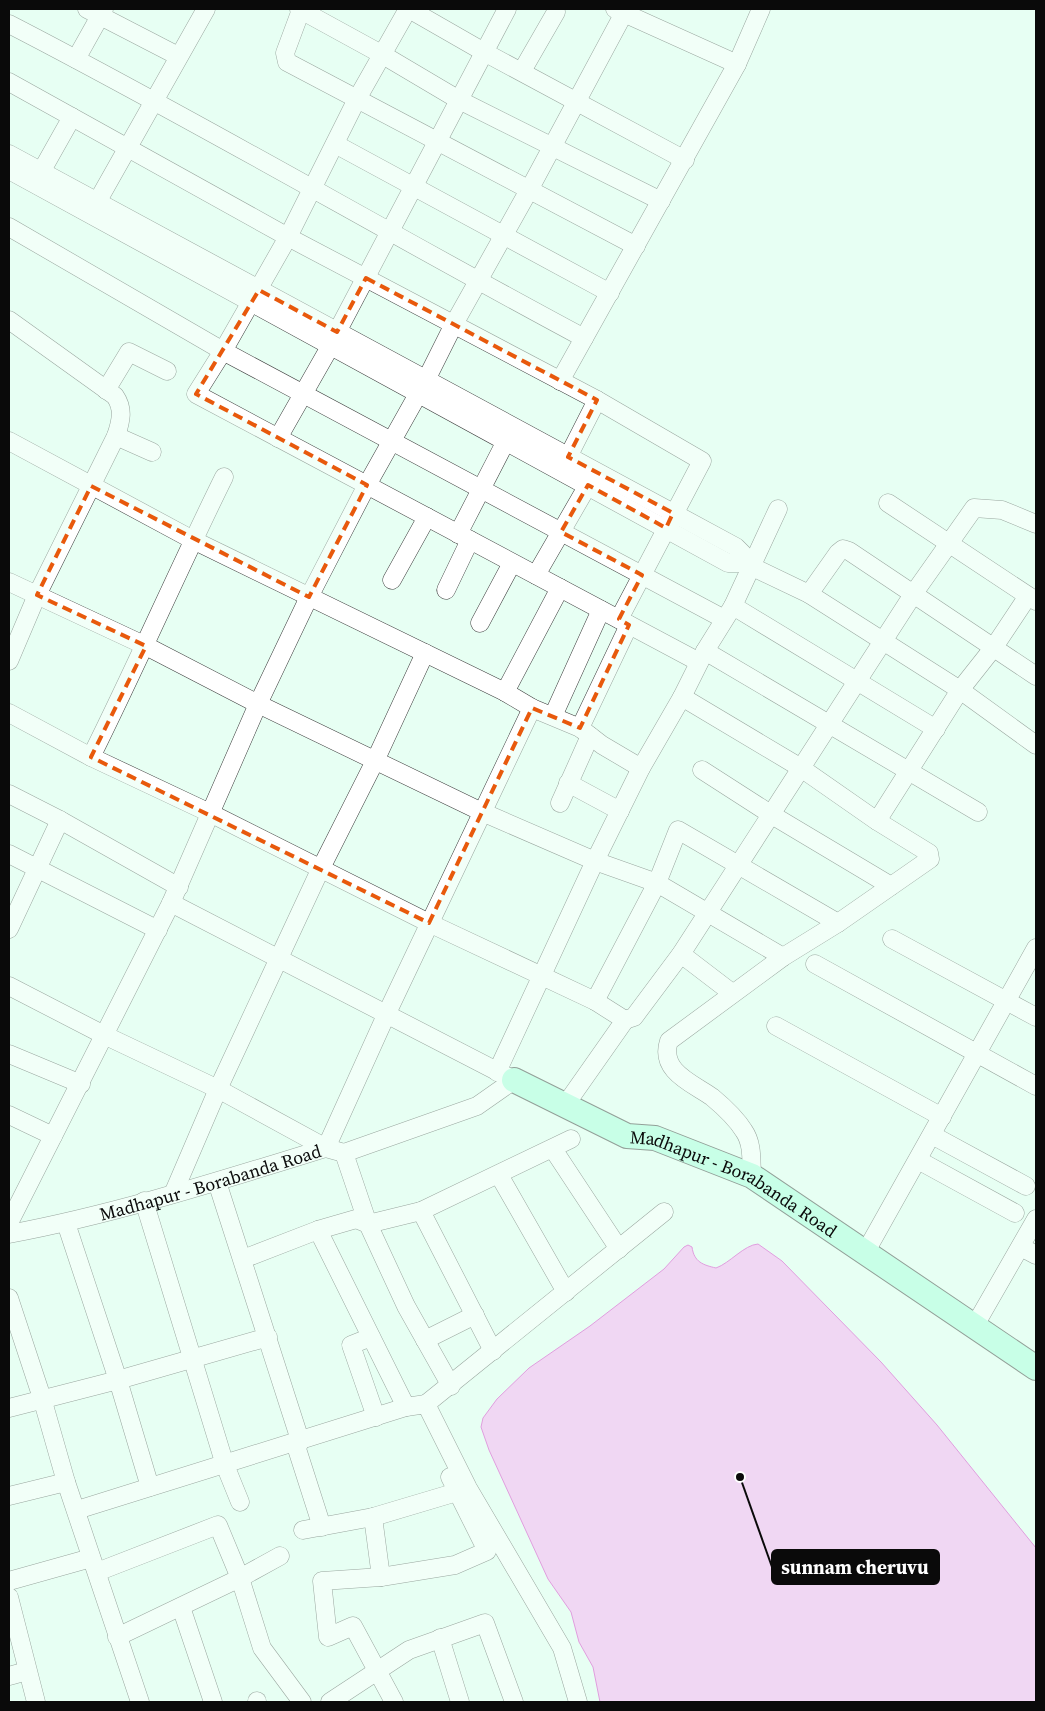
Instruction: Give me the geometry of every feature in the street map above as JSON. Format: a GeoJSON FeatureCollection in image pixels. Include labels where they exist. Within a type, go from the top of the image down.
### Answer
{"type":"FeatureCollection","features":[{"type":"Feature","properties":{"kind":"street"},"geometry":{"type":"LineString","coordinates":[[94,208],[205,9]]}},
{"type":"Feature","properties":{"kind":"street"},"geometry":{"type":"LineString","coordinates":[[685,160],[484,52],[430,14],[408,9],[357,98],[312,190],[256,296],[196,394],[624,622],[702,656],[829,725],[978,812]]}},
{"type":"Feature","properties":{"kind":"street"},"geometry":{"type":"LineString","coordinates":[[278,438],[334,338],[412,186],[507,9]]}},
{"type":"Feature","properties":{"kind":"street"},"geometry":{"type":"LineString","coordinates":[[560,381],[737,64],[761,9]]}},
{"type":"Feature","properties":{"kind":"street"},"geometry":{"type":"LineString","coordinates":[[636,246],[287,62],[285,53],[304,10],[459,100],[661,202]]}},
{"type":"Feature","properties":{"kind":"street"},"geometry":{"type":"LineString","coordinates":[[76,59],[97,11],[178,56]]}},
{"type":"Feature","properties":{"kind":"street"},"geometry":{"type":"LineString","coordinates":[[9,1224],[171,904],[212,814],[258,704],[309,597],[366,485],[392,442],[454,324],[553,147],[620,11],[737,64]]}},
{"type":"Feature","properties":{"kind":"street"},"geometry":{"type":"LineString","coordinates":[[522,71],[556,12]]}},
{"type":"Feature","properties":{"kind":"street"},"geometry":{"type":"LineString","coordinates":[[9,24],[155,101],[389,233],[584,338]]}},
{"type":"Feature","properties":{"kind":"street"},"geometry":{"type":"LineString","coordinates":[[9,82],[288,237],[597,400],[702,461],[642,575],[560,803]]}},
{"type":"Feature","properties":{"kind":"street"},"geometry":{"type":"LineString","coordinates":[[41,172],[72,117]]}},
{"type":"Feature","properties":{"kind":"street"},"geometry":{"type":"LineString","coordinates":[[335,144],[610,293]]}},
{"type":"Feature","properties":{"kind":"street"},"geometry":{"type":"LineString","coordinates":[[9,154],[41,172],[94,208]]}},
{"type":"Feature","properties":{"kind":"street"},"geometry":{"type":"LineString","coordinates":[[9,170],[94,208],[422,386],[568,457],[669,521],[728,563],[747,564],[809,594],[960,690],[1036,745]]}},
{"type":"Feature","properties":{"kind":"street"},"geometry":{"type":"LineString","coordinates":[[9,227],[223,351],[642,575],[728,612],[858,680],[936,729]]}},
{"type":"Feature","properties":{"kind":"street"},"geometry":{"type":"LineString","coordinates":[[9,320],[106,390],[121,405],[121,419],[116,436],[37,595],[9,660]]}},
{"type":"Feature","properties":{"kind":"street"},"geometry":{"type":"LineString","coordinates":[[106,390],[130,352],[167,371]]}},
{"type":"Feature","properties":{"kind":"street"},"geometry":{"type":"LineString","coordinates":[[422,386],[506,441],[588,485],[669,521]]}},
{"type":"Feature","properties":{"kind":"street"},"geometry":{"type":"LineString","coordinates":[[568,457],[597,400]]}},
{"type":"Feature","properties":{"kind":"street"},"geometry":{"type":"LineString","coordinates":[[116,436],[152,452]]}},
{"type":"Feature","properties":{"kind":"street"},"geometry":{"type":"LineString","coordinates":[[9,441],[193,540],[505,692],[532,708],[585,732],[641,768]]}},
{"type":"Feature","properties":{"kind":"street"},"geometry":{"type":"LineString","coordinates":[[446,590],[482,489],[506,441]]}},
{"type":"Feature","properties":{"kind":"street"},"geometry":{"type":"LineString","coordinates":[[91,757],[146,646],[193,540],[224,477]]}},
{"type":"Feature","properties":{"kind":"street"},"geometry":{"type":"LineString","coordinates":[[536,576],[588,485]]}},
{"type":"Feature","properties":{"kind":"street"},"geometry":{"type":"LineString","coordinates":[[877,821],[960,690],[1032,598],[947,544],[888,503]]}},
{"type":"Feature","properties":{"kind":"street"},"geometry":{"type":"LineString","coordinates":[[566,1104],[625,1020],[634,1017],[681,954],[883,641],[947,544],[974,508],[1002,510],[1036,524]]}},
{"type":"Feature","properties":{"kind":"street"},"geometry":{"type":"LineString","coordinates":[[171,904],[280,958],[505,1076],[541,974],[595,860],[641,768],[728,612],[747,564],[778,509]]}},
{"type":"Feature","properties":{"kind":"street"},"geometry":{"type":"LineString","coordinates":[[392,580],[427,517]]}},
{"type":"Feature","properties":{"kind":"street"},"geometry":{"type":"LineString","coordinates":[[809,594],[843,549],[850,551],[1036,676]]}},
{"type":"Feature","properties":{"kind":"street"},"geometry":{"type":"LineString","coordinates":[[480,623],[512,562]]}},
{"type":"Feature","properties":{"kind":"street"},"geometry":{"type":"LineString","coordinates":[[9,582],[146,646],[258,704],[482,812],[595,860],[657,883],[783,957]]}},
{"type":"Feature","properties":{"kind":"street"},"geometry":{"type":"LineString","coordinates":[[505,692],[560,588]]}},
{"type":"Feature","properties":{"kind":"street"},"geometry":{"type":"LineString","coordinates":[[552,716],[601,610]]}},
{"type":"Feature","properties":{"kind":"street"},"geometry":{"type":"LineString","coordinates":[[173,1194],[218,1089],[320,870],[375,761],[425,653]]}},
{"type":"Feature","properties":{"kind":"street"},"geometry":{"type":"LineString","coordinates":[[682,696],[801,768],[877,821],[929,853],[930,859],[838,923],[783,957],[669,1041],[667,1056],[672,1067],[678,1074],[722,1105],[745,1132],[749,1140],[750,1176]]}},
{"type":"Feature","properties":{"kind":"street"},"geometry":{"type":"LineString","coordinates":[[9,986],[104,1035],[218,1089],[326,1148],[429,923],[532,708]]}},
{"type":"Feature","properties":{"kind":"street"},"geometry":{"type":"LineString","coordinates":[[9,713],[91,757],[212,814],[320,870],[596,1001],[625,1020]]}},
{"type":"Feature","properties":{"kind":"street"},"geometry":{"type":"LineString","coordinates":[[702,770],[772,815],[891,886]]}},
{"type":"Feature","properties":{"kind":"street"},"geometry":{"type":"LineString","coordinates":[[568,783],[620,811]]}},
{"type":"Feature","properties":{"kind":"street"},"geometry":{"type":"LineString","coordinates":[[9,794],[60,820],[179,887]]}},
{"type":"Feature","properties":{"kind":"street"},"geometry":{"type":"LineString","coordinates":[[9,929],[60,820]]}},
{"type":"Feature","properties":{"kind":"street"},"geometry":{"type":"LineString","coordinates":[[596,1001],[657,883],[678,830],[838,923]]}},
{"type":"Feature","properties":{"kind":"street"},"geometry":{"type":"LineString","coordinates":[[9,854],[158,930]]}},
{"type":"Feature","properties":{"kind":"street"},"geometry":{"type":"LineString","coordinates":[[892,939],[1036,1017]]}},
{"type":"Feature","properties":{"kind":"street"},"geometry":{"type":"LineString","coordinates":[[865,1253],[1036,950]]}},
{"type":"Feature","properties":{"kind":"street"},"geometry":{"type":"LineString","coordinates":[[681,954],[732,993]]}},
{"type":"Feature","properties":{"kind":"street"},"geometry":{"type":"LineString","coordinates":[[815,964],[1036,1086]]}},
{"type":"Feature","properties":{"kind":"street"},"geometry":{"type":"LineString","coordinates":[[776,1026],[942,1117]]}},
{"type":"Feature","properties":{"kind":"street"},"geometry":{"type":"LineString","coordinates":[[9,1054],[81,1084]]}},
{"type":"Feature","properties":{"kind":"street","name":"Madhapur - Borabanda Road"},"geometry":{"type":"LineString","coordinates":[[9,1234],[66,1223],[173,1194],[326,1148],[344,1152],[477,1106],[505,1076],[566,1104],[627,1136],[655,1138],[750,1176],[1036,1368]]}},
{"type":"Feature","properties":{"kind":"street"},"geometry":{"type":"LineString","coordinates":[[9,1115],[53,1136]]}},
{"type":"Feature","properties":{"kind":"street"},"geometry":{"type":"LineString","coordinates":[[932,1135],[1026,1186]]}},
{"type":"Feature","properties":{"kind":"street"},"geometry":{"type":"LineString","coordinates":[[244,1259],[318,1230],[356,1218],[368,1224],[421,1211],[571,1139]]}},
{"type":"Feature","properties":{"kind":"street"},"geometry":{"type":"LineString","coordinates":[[553,1149],[619,1249]]}},
{"type":"Feature","properties":{"kind":"street"},"geometry":{"type":"LineString","coordinates":[[344,1152],[368,1224],[406,1306],[451,1386]]}},
{"type":"Feature","properties":{"kind":"street"},"geometry":{"type":"LineString","coordinates":[[918,1160],[1015,1213]]}},
{"type":"Feature","properties":{"kind":"street"},"geometry":{"type":"LineString","coordinates":[[499,1175],[566,1292]]}},
{"type":"Feature","properties":{"kind":"street"},"geometry":{"type":"LineString","coordinates":[[217,1182],[244,1259],[300,1440],[297,1449],[322,1527]]}},
{"type":"Feature","properties":{"kind":"street"},"geometry":{"type":"LineString","coordinates":[[144,1201],[225,1465],[240,1502]]}},
{"type":"Feature","properties":{"kind":"street"},"geometry":{"type":"LineString","coordinates":[[421,1211],[493,1352]]}},
{"type":"Feature","properties":{"kind":"street"},"geometry":{"type":"LineString","coordinates":[[76,1510],[406,1407],[426,1404],[451,1386],[664,1212]]}},
{"type":"Feature","properties":{"kind":"street"},"geometry":{"type":"LineString","coordinates":[[974,1328],[1029,1251],[1036,1219]]}},
{"type":"Feature","properties":{"kind":"street"},"geometry":{"type":"LineString","coordinates":[[66,1223],[118,1380],[150,1487]]}},
{"type":"Feature","properties":{"kind":"street"},"geometry":{"type":"LineString","coordinates":[[318,1230],[406,1407]]}},
{"type":"Feature","properties":{"kind":"street"},"geometry":{"type":"LineString","coordinates":[[9,1298],[13,1325],[42,1398],[66,1482],[140,1702]]}},
{"type":"Feature","properties":{"kind":"street"},"geometry":{"type":"LineString","coordinates":[[425,1340],[475,1316]]}},
{"type":"Feature","properties":{"kind":"street"},"geometry":{"type":"LineString","coordinates":[[9,1408],[118,1380],[268,1337]]}},
{"type":"Feature","properties":{"kind":"street"},"geometry":{"type":"LineString","coordinates":[[371,1337],[351,1345],[376,1417]]}},
{"type":"Feature","properties":{"kind":"street"},"geometry":{"type":"LineString","coordinates":[[426,1404],[468,1488],[562,1648],[578,1702]]}},
{"type":"Feature","properties":{"kind":"street"},"geometry":{"type":"LineString","coordinates":[[394,1702],[378,1669],[353,1626],[328,1637],[322,1581],[381,1577],[455,1565],[487,1551],[437,1452],[444,1438]]}},
{"type":"Feature","properties":{"kind":"street"},"geometry":{"type":"LineString","coordinates":[[9,1496],[66,1482]]}},
{"type":"Feature","properties":{"kind":"street"},"geometry":{"type":"LineString","coordinates":[[303,1530],[373,1517],[457,1492]]}},
{"type":"Feature","properties":{"kind":"street"},"geometry":{"type":"LineString","coordinates":[[373,1517],[381,1577]]}},
{"type":"Feature","properties":{"kind":"street"},"geometry":{"type":"LineString","coordinates":[[9,1581],[94,1565],[218,1525],[240,1578],[262,1648],[302,1702]]}},
{"type":"Feature","properties":{"kind":"street"},"geometry":{"type":"LineString","coordinates":[[118,1637],[240,1578],[280,1556]]}},
{"type":"Feature","properties":{"kind":"street"},"geometry":{"type":"LineString","coordinates":[[9,1597],[36,1702]]}},
{"type":"Feature","properties":{"kind":"street"},"geometry":{"type":"LineString","coordinates":[[180,1607],[213,1702]]}},
{"type":"Feature","properties":{"kind":"street"},"geometry":{"type":"LineString","coordinates":[[330,1702],[409,1650],[485,1623],[514,1702]]}},
{"type":"Feature","properties":{"kind":"street"},"geometry":{"type":"LineString","coordinates":[[440,1638],[460,1702]]}},
{"type":"Feature","properties":{"kind":"street"},"geometry":{"type":"LineString","coordinates":[[9,1676],[27,1671]]}},
{"type":"Feature","properties":{"kind":"highlighted area"},"geometry":{"type":"Polygon","coordinates":[[[366,278],[597,400],[568,457],[673,513],[666,528],[588,485],[561,532],[642,575],[619,619],[629,625],[580,728],[532,708],[429,923],[91,757],[146,646],[37,595],[91,486],[309,597],[367,485],[196,394],[259,290],[337,332],[366,278]]]}},
{"type":"Feature","properties":{"kind":"shaded area"},"geometry":{"type":"Polygon","coordinates":[[[758,1244],[782,1261],[881,1362],[937,1425],[1036,1548],[1036,1702],[600,1702],[593,1667],[579,1642],[571,1612],[548,1579],[489,1450],[481,1427],[483,1418],[497,1399],[529,1368],[590,1326],[664,1269],[684,1247],[688,1245],[692,1247],[695,1256],[700,1262],[716,1268],[748,1247],[758,1244]]]}},
{"type":"Feature","properties":{"kind":"place","name":"sunnam cheruvu"},"geometry":{"type":"Point","coordinates":[740,1477]}}]}
